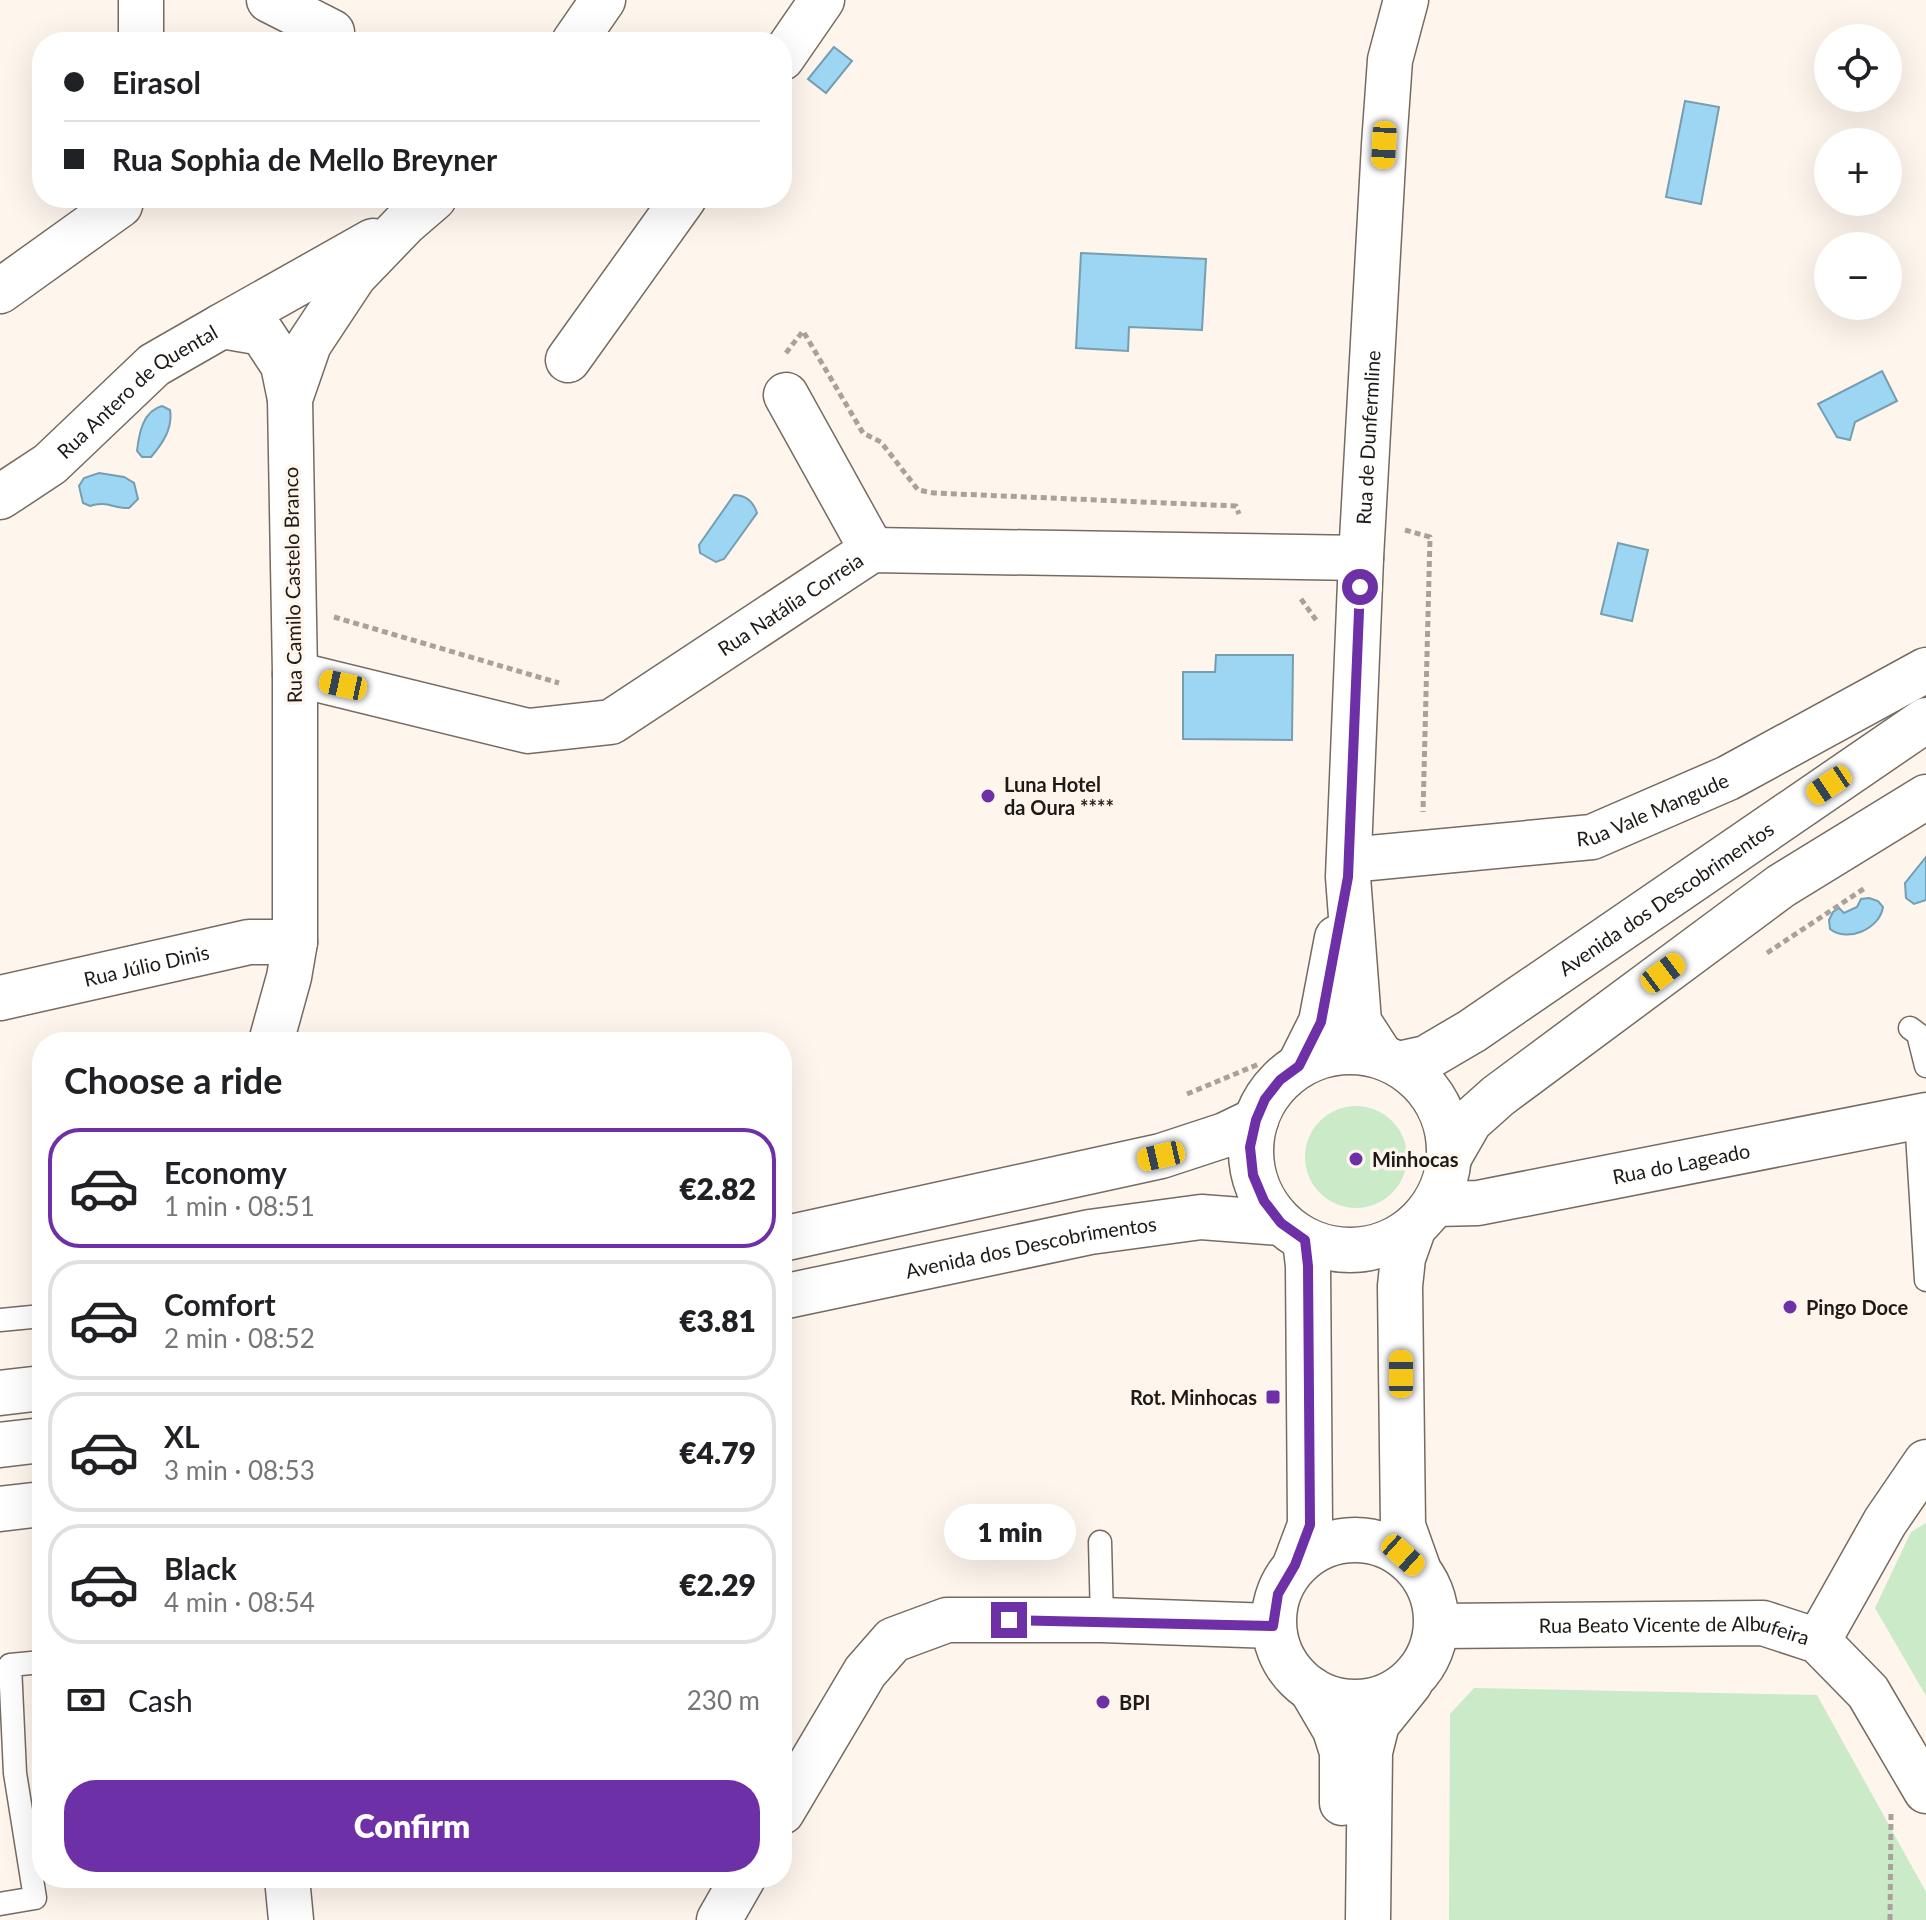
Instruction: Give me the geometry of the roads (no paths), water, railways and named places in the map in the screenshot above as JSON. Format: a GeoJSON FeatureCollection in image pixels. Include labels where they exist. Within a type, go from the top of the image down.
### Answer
{"type":"FeatureCollection","features":[{"type":"Feature","properties":{"kind":"street"},"geometry":{"type":"LineString","coordinates":[[141,0],[141,32]]}},
{"type":"Feature","properties":{"kind":"street"},"geometry":{"type":"LineString","coordinates":[[269,0],[332,32]]}},
{"type":"Feature","properties":{"kind":"street"},"geometry":{"type":"LineString","coordinates":[[581,32],[603,0]]}},
{"type":"Feature","properties":{"kind":"street"},"geometry":{"type":"LineString","coordinates":[[792,44],[822,0]]}},
{"type":"Feature","properties":{"kind":"street","name":"Rua de Dunfermline"},"geometry":{"type":"LineString","coordinates":[[1390,1060],[1359,1022],[1349,868],[1361,558],[1390,60],[1406,0]]}},
{"type":"Feature","properties":{"kind":"street"},"geometry":{"type":"LineString","coordinates":[[0,291],[116,208]]}},
{"type":"Feature","properties":{"kind":"street"},"geometry":{"type":"LineString","coordinates":[[568,360],[677,208]]}},
{"type":"Feature","properties":{"kind":"street"},"geometry":{"type":"LineString","coordinates":[[222,326],[420,210]]}},
{"type":"Feature","properties":{"kind":"street","name":"Rua Camilo Castelo Branco"},"geometry":{"type":"LineString","coordinates":[[274,1032],[295,942],[295,674],[290,399],[309,344],[354,276],[420,210]]}},
{"type":"Feature","properties":{"kind":"street","name":"Rua Antero de Quental"},"geometry":{"type":"LineString","coordinates":[[0,497],[50,464],[154,365],[222,326],[262,333],[283,365],[290,399]]}},
{"type":"Feature","properties":{"kind":"street"},"geometry":{"type":"LineString","coordinates":[[786,395],[872,550]]}},
{"type":"Feature","properties":{"kind":"street","name":"Rua Natália Correia"},"geometry":{"type":"LineString","coordinates":[[295,674],[528,731],[611,722],[872,550],[1361,558]]}},
{"type":"Feature","properties":{"kind":"street","name":"Rua Vale Mangude"},"geometry":{"type":"LineString","coordinates":[[1349,868],[1592,837],[1728,778],[1926,670]]}},
{"type":"Feature","properties":{"kind":"street","name":"Avenida dos Descobrimentos"},"geometry":{"type":"LineString","coordinates":[[1390,1060],[1426,1058],[1472,1031],[1926,720]]}},
{"type":"Feature","properties":{"kind":"street"},"geometry":{"type":"LineString","coordinates":[[1368,1920],[1370,1752],[1377,1724],[1432,1650],[1437,1626],[1430,1588],[1418,1568],[1403,1526],[1400,1286],[1403,1258],[1446,1180],[1451,1154],[1470,1121],[1498,1096],[1781,886],[1926,797]]}},
{"type":"Feature","properties":{"kind":"street","name":"Rua de Dunfermline"},"geometry":{"type":"LineString","coordinates":[[1299,1066],[1321,1022],[1349,868]]}},
{"type":"Feature","properties":{"kind":"street","name":"Rua Júlio Dinis"},"geometry":{"type":"LineString","coordinates":[[0,998],[249,942],[295,942]]}},
{"type":"Feature","properties":{"kind":"street"},"geometry":{"type":"LineString","coordinates":[[1342,1920],[1342,1752],[1335,1730],[1311,1689],[1286,1664],[1277,1646],[1273,1626],[1278,1594],[1295,1565],[1310,1525],[1308,1266],[1293,1232],[1264,1201],[1253,1175],[1250,1147],[1265,1099],[1280,1080],[1299,1066],[1325,1055],[1353,1052],[1390,1060],[1421,1080],[1438,1102],[1447,1128],[1451,1154]]}},
{"type":"Feature","properties":{"kind":"street","name":"Rua do Lageado"},"geometry":{"type":"LineString","coordinates":[[1425,1216],[1921,1116]]}},
{"type":"Feature","properties":{"kind":"street"},"geometry":{"type":"LineString","coordinates":[[792,1237],[1161,1156],[1225,1135],[1256,1120]]}},
{"type":"Feature","properties":{"kind":"street"},"geometry":{"type":"LineString","coordinates":[[1293,1232],[1332,1249],[1362,1250],[1390,1242],[1425,1216]]}},
{"type":"Feature","properties":{"kind":"street","name":"Avenida dos Descobrimentos"},"geometry":{"type":"LineString","coordinates":[[792,1295],[1090,1232],[1201,1217],[1293,1232]]}},
{"type":"Feature","properties":{"kind":"street"},"geometry":{"type":"LineString","coordinates":[[0,1393],[32,1389]]}},
{"type":"Feature","properties":{"kind":"street"},"geometry":{"type":"LineString","coordinates":[[0,1445],[32,1441]]}},
{"type":"Feature","properties":{"kind":"street"},"geometry":{"type":"LineString","coordinates":[[1818,1641],[1885,1522],[1926,1462]]}},
{"type":"Feature","properties":{"kind":"street"},"geometry":{"type":"LineString","coordinates":[[0,1509],[32,1505]]}},
{"type":"Feature","properties":{"kind":"street"},"geometry":{"type":"LineString","coordinates":[[1295,1565],[1326,1545],[1349,1540],[1376,1542],[1403,1555],[1418,1568]]}},
{"type":"Feature","properties":{"kind":"street"},"geometry":{"type":"LineString","coordinates":[[792,1795],[865,1672],[893,1640],[947,1620],[1102,1620],[1273,1626]]}},
{"type":"Feature","properties":{"kind":"street","name":"Rua Beato Vicente de Albufeira"},"geometry":{"type":"LineString","coordinates":[[1437,1626],[1763,1623],[1818,1641],[1868,1692],[1908,1802]]}},
{"type":"Feature","properties":{"kind":"street"},"geometry":{"type":"LineString","coordinates":[[1311,1689],[1330,1699],[1364,1702],[1391,1694],[1417,1674]]}},
{"type":"Feature","properties":{"kind":"street"},"geometry":{"type":"LineString","coordinates":[[288,1888],[291,1920]]}},
{"type":"Feature","properties":{"kind":"street"},"geometry":{"type":"LineString","coordinates":[[719,1920],[737,1888]]}},
{"type":"Feature","properties":{"kind":"lane"},"geometry":{"type":"LineString","coordinates":[[1910,1028],[1918,1034],[1926,1066]]}},
{"type":"Feature","properties":{"kind":"lane"},"geometry":{"type":"LineString","coordinates":[[1921,1116],[1926,1280]]}},
{"type":"Feature","properties":{"kind":"lane"},"geometry":{"type":"LineString","coordinates":[[0,1320],[32,1317]]}},
{"type":"Feature","properties":{"kind":"lane"},"geometry":{"type":"LineString","coordinates":[[1100,1542],[1102,1620]]}},
{"type":"Feature","properties":{"kind":"lane"},"geometry":{"type":"LineString","coordinates":[[32,1663],[10,1665],[15,1773],[32,1879]]}},
{"type":"Feature","properties":{"kind":"lane"},"geometry":{"type":"LineString","coordinates":[[0,1904],[35,1898],[33,1888]]}},
{"type":"Feature","properties":{"kind":"water"},"geometry":{"type":"Polygon","coordinates":[[[834,47],[852,61],[826,93],[808,79],[834,47]]]}},
{"type":"Feature","properties":{"kind":"water"},"geometry":{"type":"Polygon","coordinates":[[[1685,101],[1719,107],[1701,204],[1666,197],[1685,101]]]}},
{"type":"Feature","properties":{"kind":"water"},"geometry":{"type":"Polygon","coordinates":[[[1081,253],[1206,259],[1202,330],[1129,327],[1128,351],[1076,348],[1081,253]]]}},
{"type":"Feature","properties":{"kind":"water"},"geometry":{"type":"Polygon","coordinates":[[[1882,371],[1897,401],[1855,422],[1850,440],[1837,437],[1818,404],[1882,371]]]}},
{"type":"Feature","properties":{"kind":"water"},"geometry":{"type":"Polygon","coordinates":[[[162,406],[170,410],[168,429],[151,457],[142,457],[137,451],[143,424],[150,413],[162,406]]]}},
{"type":"Feature","properties":{"kind":"water"},"geometry":{"type":"Polygon","coordinates":[[[99,473],[124,477],[134,483],[138,499],[129,508],[83,503],[79,486],[84,478],[99,473]]]}},
{"type":"Feature","properties":{"kind":"water"},"geometry":{"type":"Polygon","coordinates":[[[734,495],[748,500],[757,513],[724,559],[716,562],[700,553],[699,545],[734,495]]]}},
{"type":"Feature","properties":{"kind":"water"},"geometry":{"type":"Polygon","coordinates":[[[1618,543],[1648,550],[1632,621],[1601,614],[1618,543]]]}},
{"type":"Feature","properties":{"kind":"water"},"geometry":{"type":"Polygon","coordinates":[[[1216,655],[1293,655],[1292,740],[1183,739],[1183,672],[1215,672],[1216,655]]]}},
{"type":"Feature","properties":{"kind":"water"},"geometry":{"type":"Polygon","coordinates":[[[1926,857],[1926,900],[1914,904],[1906,898],[1905,883],[1926,857]]]}},
{"type":"Feature","properties":{"kind":"water"},"geometry":{"type":"Polygon","coordinates":[[[1869,898],[1883,907],[1876,922],[1853,934],[1845,935],[1830,929],[1829,920],[1833,912],[1839,908],[1844,913],[1857,907],[1861,899],[1869,898]]]}},
{"type":"Feature","properties":{"kind":"place","name":"Luna Hotel da Oura ****"},"geometry":{"type":"Point","coordinates":[988,796]}},
{"type":"Feature","properties":{"kind":"place","name":"Minhocas"},"geometry":{"type":"Point","coordinates":[1356,1159]}},
{"type":"Feature","properties":{"kind":"place","name":"Pingo Doce"},"geometry":{"type":"Point","coordinates":[1790,1307]}},
{"type":"Feature","properties":{"kind":"place","name":"Rot. Minhocas"},"geometry":{"type":"Point","coordinates":[1273,1397]}},
{"type":"Feature","properties":{"kind":"place","name":"BPI"},"geometry":{"type":"Point","coordinates":[1103,1702]}}]}
